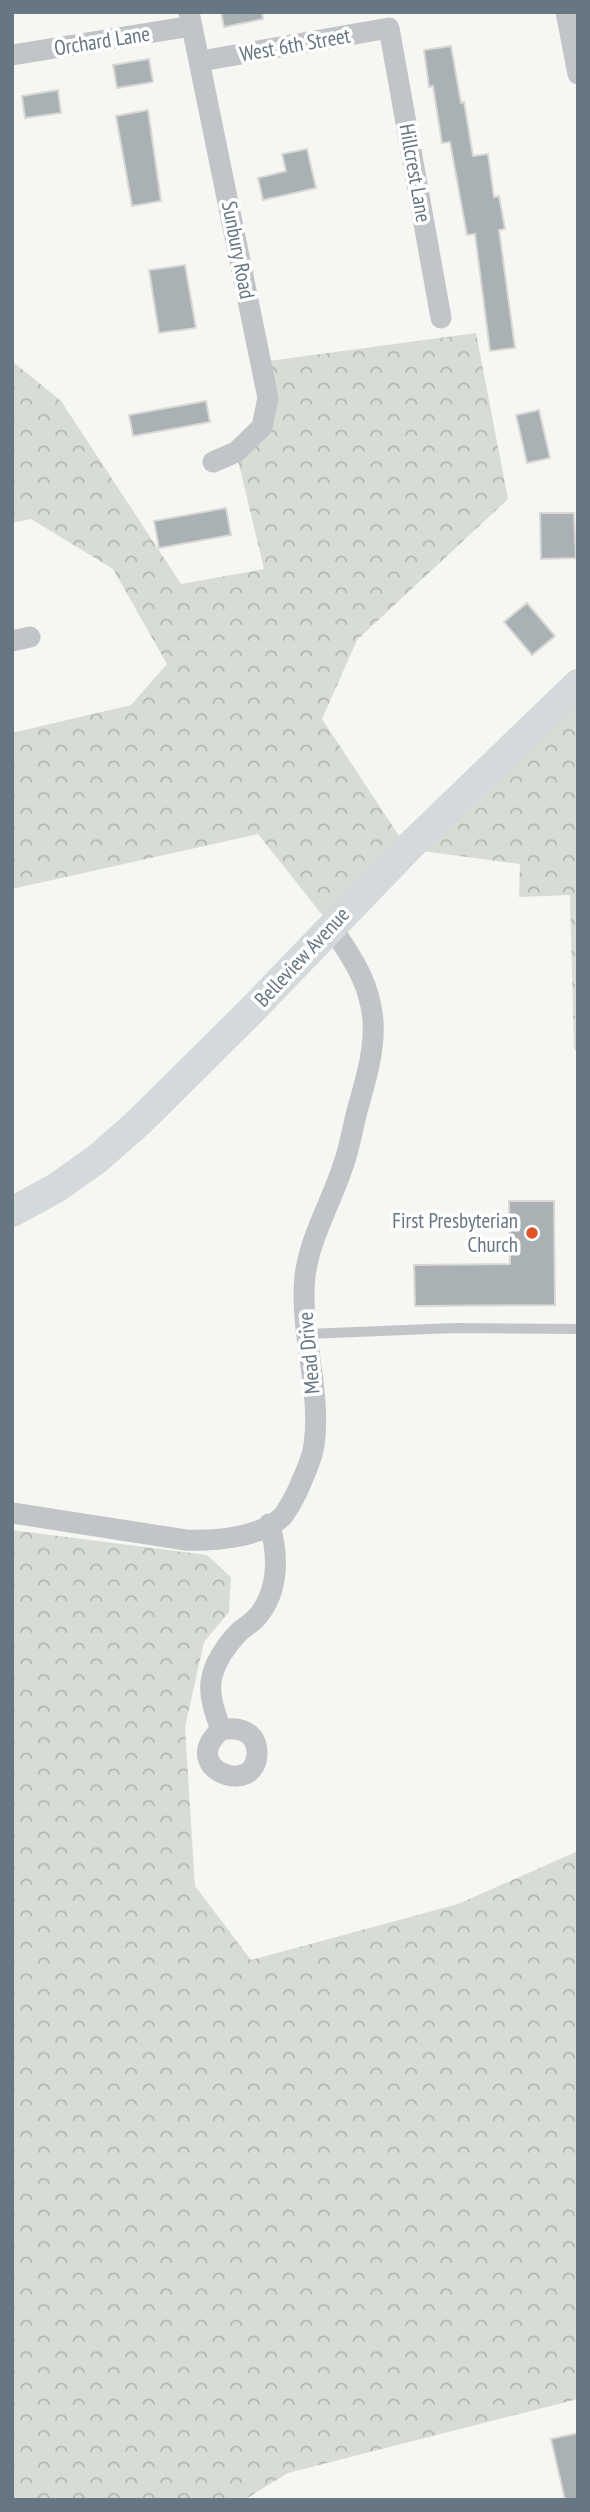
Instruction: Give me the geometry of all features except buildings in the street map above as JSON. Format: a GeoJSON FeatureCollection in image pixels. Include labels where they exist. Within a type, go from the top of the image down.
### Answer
{"type":"FeatureCollection","features":[{"type":"Feature","properties":{"kind":"street"},"geometry":{"type":"LineString","coordinates":[[566,12],[578,74]]}},
{"type":"Feature","properties":{"kind":"street","name":"Orchard Lane"},"geometry":{"type":"LineString","coordinates":[[12,55],[190,19]]}},
{"type":"Feature","properties":{"kind":"street","name":"Sunbury Road"},"geometry":{"type":"LineString","coordinates":[[190,19],[201,61],[268,398],[262,428],[236,452],[213,462]]}},
{"type":"Feature","properties":{"kind":"street","name":"West 6th Street"},"geometry":{"type":"LineString","coordinates":[[201,61],[389,29]]}},
{"type":"Feature","properties":{"kind":"street","name":"Hillcrest Lane"},"geometry":{"type":"LineString","coordinates":[[389,29],[441,318]]}},
{"type":"Feature","properties":{"kind":"street","name":"Belleview Avenue"},"geometry":{"type":"LineString","coordinates":[[12,1212],[56,1188],[97,1159],[138,1124],[407,849],[578,684]]}},
{"type":"Feature","properties":{"kind":"street","name":"Mead Drive"},"geometry":{"type":"LineString","coordinates":[[12,1513],[186,1540],[211,1541],[233,1537],[282,1517],[294,1496],[308,1467],[314,1446],[315,1418],[305,1278],[310,1251],[343,1166],[372,1048],[373,1023],[362,974],[331,926]]}},
{"type":"Feature","properties":{"kind":"street"},"geometry":{"type":"LineString","coordinates":[[221,1730],[212,1700],[211,1682],[217,1663],[226,1648],[240,1631],[256,1620],[271,1595],[275,1559],[274,1540],[269,1524]]}},
{"type":"Feature","properties":{"kind":"lane"},"geometry":{"type":"LineString","coordinates":[[307,1334],[455,1328],[578,1329]]}},
{"type":"Feature","properties":{"kind":"green space"},"geometry":{"type":"Polygon","coordinates":[[[476,333],[508,499],[357,640],[322,719],[407,848],[578,684],[578,1054],[574,1048],[570,895],[519,897],[520,864],[407,849],[331,926],[258,834],[12,889],[12,733],[131,705],[167,664],[113,569],[31,519],[12,523],[12,361],[61,401],[181,584],[264,569],[236,452],[262,427],[261,362],[476,333]]]}},
{"type":"Feature","properties":{"kind":"green space"},"geometry":{"type":"Polygon","coordinates":[[[12,1530],[207,1555],[231,1577],[229,1612],[204,1642],[185,1727],[195,1886],[251,1960],[458,1904],[578,1851],[578,2399],[288,2473],[244,2500],[12,2500],[12,1530]]]}},
{"type":"Feature","properties":{"kind":"place","name":"First Presbyterian Church"},"geometry":{"type":"Point","coordinates":[532,1233]}}]}
